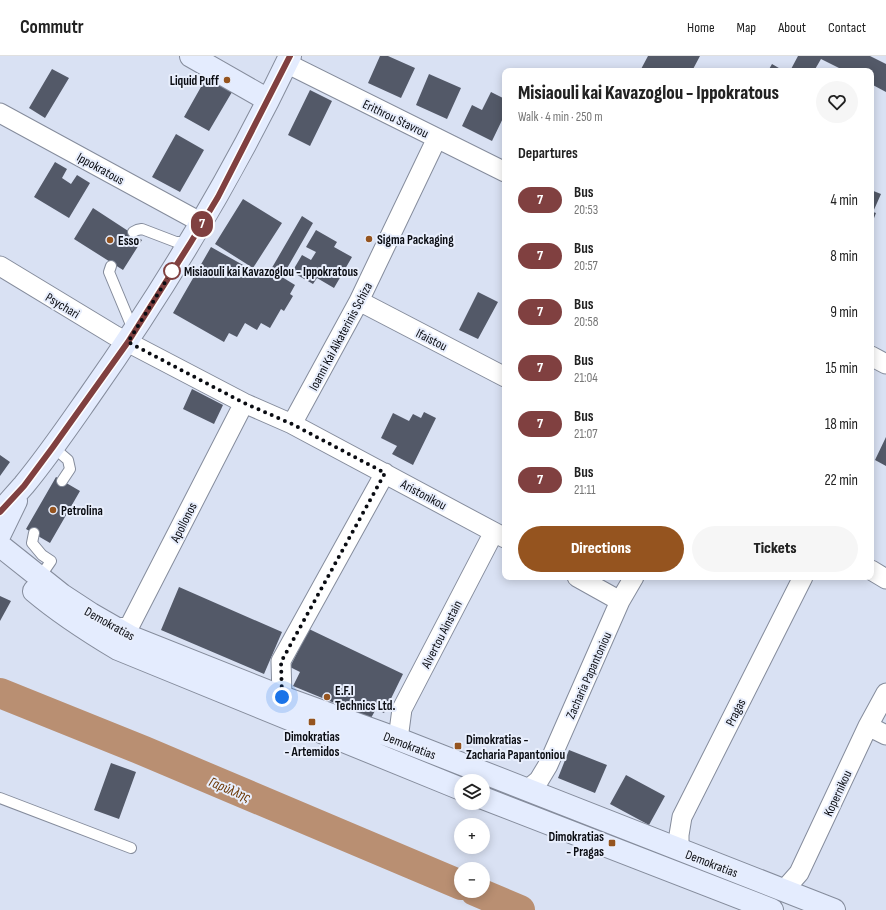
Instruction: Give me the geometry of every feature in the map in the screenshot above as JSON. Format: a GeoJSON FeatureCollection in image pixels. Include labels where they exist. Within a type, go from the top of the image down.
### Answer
{"type":"FeatureCollection","features":[{"type":"Feature","properties":{"kind":"street"},"geometry":{"type":"LineString","coordinates":[[191,56],[268,100]]}},
{"type":"Feature","properties":{"kind":"street"},"geometry":{"type":"LineString","coordinates":[[0,512],[24,486],[131,337],[202,223],[288,60]]}},
{"type":"Feature","properties":{"kind":"street","name":"Erithrou Stavrou"},"geometry":{"type":"LineString","coordinates":[[288,60],[502,170]]}},
{"type":"Feature","properties":{"kind":"street","name":"Ippokratous"},"geometry":{"type":"LineString","coordinates":[[0,113],[202,223]]}},
{"type":"Feature","properties":{"kind":"street","name":"Ioanni Kai Aikaterinis Schiza"},"geometry":{"type":"LineString","coordinates":[[292,424],[359,301],[437,138]]}},
{"type":"Feature","properties":{"kind":"street","name":"Psychari"},"geometry":{"type":"LineString","coordinates":[[0,266],[114,335],[131,337]]}},
{"type":"Feature","properties":{"kind":"street","name":"Ifaistou"},"geometry":{"type":"LineString","coordinates":[[359,301],[502,375]]}},
{"type":"Feature","properties":{"kind":"street","name":"Aristonikou"},"geometry":{"type":"LineString","coordinates":[[131,337],[244,403],[292,424],[500,535]]}},
{"type":"Feature","properties":{"kind":"street"},"geometry":{"type":"LineString","coordinates":[[874,358],[886,364]]}},
{"type":"Feature","properties":{"kind":"street","name":"Apollonos"},"geometry":{"type":"LineString","coordinates":[[123,624],[244,403]]}},
{"type":"Feature","properties":{"kind":"street"},"geometry":{"type":"LineString","coordinates":[[282,697],[281,662],[385,473]]}},
{"type":"Feature","properties":{"kind":"street"},"geometry":{"type":"LineString","coordinates":[[1,547],[24,486]]}},
{"type":"Feature","properties":{"kind":"street","name":"Alvertou Ainstain"},"geometry":{"type":"LineString","coordinates":[[398,740],[402,709],[500,535]]}},
{"type":"Feature","properties":{"kind":"street","name":"Demokratias"},"geometry":{"type":"LineString","coordinates":[[1,547],[62,595],[123,624],[131,637],[282,697],[398,740],[834,910]]}},
{"type":"Feature","properties":{"kind":"street","name":"Demokratias"},"geometry":{"type":"LineString","coordinates":[[1,547],[58,610],[118,649],[454,786]]}},
{"type":"Feature","properties":{"kind":"street"},"geometry":{"type":"LineString","coordinates":[[874,572],[886,579]]}},
{"type":"Feature","properties":{"kind":"street"},"geometry":{"type":"LineString","coordinates":[[582,580],[620,601]]}},
{"type":"Feature","properties":{"kind":"street","name":"Zacharia Papantoniou"},"geometry":{"type":"LineString","coordinates":[[527,790],[539,780],[548,765],[620,601],[632,580]]}},
{"type":"Feature","properties":{"kind":"street","name":"Pragas"},"geometry":{"type":"LineString","coordinates":[[679,850],[679,835],[682,817],[801,580]]}},
{"type":"Feature","properties":{"kind":"street","name":"Kopernikou"},"geometry":{"type":"LineString","coordinates":[[784,890],[799,873],[868,726],[886,693]]}},
{"type":"Feature","properties":{"kind":"street"},"geometry":{"type":"LineString","coordinates":[[868,726],[886,735]]}},
{"type":"Feature","properties":{"kind":"street","name":"Demokratias"},"geometry":{"type":"LineString","coordinates":[[490,801],[772,910]]}},
{"type":"Feature","properties":{"kind":"lane"},"geometry":{"type":"LineString","coordinates":[[133,232],[142,229],[176,242],[191,242]]}},
{"type":"Feature","properties":{"kind":"lane"},"geometry":{"type":"LineString","coordinates":[[111,266],[109,272],[131,337]]}},
{"type":"Feature","properties":{"kind":"lane"},"geometry":{"type":"LineString","coordinates":[[53,447],[68,460],[70,469],[62,482]]}},
{"type":"Feature","properties":{"kind":"lane"},"geometry":{"type":"LineString","coordinates":[[34,534],[32,543],[42,555],[51,561],[40,577]]}},
{"type":"Feature","properties":{"kind":"lane"},"geometry":{"type":"LineString","coordinates":[[0,798],[131,848]]}},
{"type":"Feature","properties":{"kind":"building"},"geometry":{"type":"Polygon","coordinates":[[[380,56],[388,56],[415,68],[401,98],[368,83],[380,56]]]}},
{"type":"Feature","properties":{"kind":"building"},"geometry":{"type":"Polygon","coordinates":[[[648,56],[700,56],[694,68],[642,68],[648,56]]]}},
{"type":"Feature","properties":{"kind":"building"},"geometry":{"type":"Polygon","coordinates":[[[798,56],[870,56],[886,64],[886,92],[874,86],[874,68],[839,68],[821,59],[816,68],[792,68],[798,56]]]}},
{"type":"Feature","properties":{"kind":"building"},"geometry":{"type":"Polygon","coordinates":[[[772,64],[779,68],[770,68],[772,64]]]}},
{"type":"Feature","properties":{"kind":"building"},"geometry":{"type":"Polygon","coordinates":[[[52,69],[69,78],[45,118],[29,108],[52,69]]]}},
{"type":"Feature","properties":{"kind":"building"},"geometry":{"type":"Polygon","coordinates":[[[429,74],[461,88],[447,119],[416,105],[429,74]]]}},
{"type":"Feature","properties":{"kind":"building"},"geometry":{"type":"Polygon","coordinates":[[[206,78],[232,92],[209,131],[184,117],[206,78]]]}},
{"type":"Feature","properties":{"kind":"building"},"geometry":{"type":"Polygon","coordinates":[[[310,90],[332,101],[310,146],[288,135],[310,90]]]}},
{"type":"Feature","properties":{"kind":"building"},"geometry":{"type":"Polygon","coordinates":[[[491,92],[502,98],[502,120],[492,141],[462,126],[472,105],[482,110],[491,92]]]}},
{"type":"Feature","properties":{"kind":"building"},"geometry":{"type":"Polygon","coordinates":[[[176,134],[204,150],[180,192],[152,177],[176,134]]]}},
{"type":"Feature","properties":{"kind":"building"},"geometry":{"type":"Polygon","coordinates":[[[55,162],[67,169],[62,178],[71,184],[77,175],[90,183],[69,218],[34,197],[55,162]]]}},
{"type":"Feature","properties":{"kind":"building"},"geometry":{"type":"Polygon","coordinates":[[[874,191],[881,194],[874,210],[874,191]]]}},
{"type":"Feature","properties":{"kind":"building"},"geometry":{"type":"Polygon","coordinates":[[[243,199],[282,223],[253,268],[215,244],[243,199]]]}},
{"type":"Feature","properties":{"kind":"building"},"geometry":{"type":"Polygon","coordinates":[[[93,208],[142,240],[123,270],[74,239],[93,208]]]}},
{"type":"Feature","properties":{"kind":"building"},"geometry":{"type":"Polygon","coordinates":[[[302,216],[313,223],[282,277],[295,285],[290,294],[293,296],[284,311],[281,309],[270,328],[261,323],[257,330],[245,323],[237,337],[229,333],[224,342],[173,313],[211,247],[266,278],[302,216]]]}},
{"type":"Feature","properties":{"kind":"building"},"geometry":{"type":"Polygon","coordinates":[[[316,230],[337,242],[334,247],[352,257],[334,288],[317,278],[313,284],[292,272],[302,255],[311,260],[316,252],[306,247],[316,230]]]}},
{"type":"Feature","properties":{"kind":"building"},"geometry":{"type":"Polygon","coordinates":[[[478,292],[498,302],[478,339],[459,330],[478,292]]]}},
{"type":"Feature","properties":{"kind":"building"},"geometry":{"type":"Polygon","coordinates":[[[192,389],[223,405],[214,424],[183,409],[192,389]]]}},
{"type":"Feature","properties":{"kind":"building"},"geometry":{"type":"Polygon","coordinates":[[[424,412],[436,418],[413,465],[392,454],[397,446],[381,438],[393,413],[409,421],[413,414],[421,418],[424,412]]]}},
{"type":"Feature","properties":{"kind":"building"},"geometry":{"type":"Polygon","coordinates":[[[886,437],[886,466],[875,460],[886,437]]]}},
{"type":"Feature","properties":{"kind":"building"},"geometry":{"type":"Polygon","coordinates":[[[0,455],[10,462],[0,476],[0,455]]]}},
{"type":"Feature","properties":{"kind":"building","name":"Petrolina"},"geometry":{"type":"Polygon","coordinates":[[[56,477],[80,491],[50,543],[26,529],[56,477]]]}},
{"type":"Feature","properties":{"kind":"building"},"geometry":{"type":"Polygon","coordinates":[[[179,587],[282,632],[264,674],[161,630],[179,587]]]}},
{"type":"Feature","properties":{"kind":"building"},"geometry":{"type":"Polygon","coordinates":[[[0,596],[11,601],[0,621],[0,596]]]}},
{"type":"Feature","properties":{"kind":"building"},"geometry":{"type":"Polygon","coordinates":[[[309,629],[403,674],[384,713],[376,709],[371,718],[293,686],[300,672],[290,667],[309,629]]]}},
{"type":"Feature","properties":{"kind":"building"},"geometry":{"type":"Polygon","coordinates":[[[569,750],[607,765],[595,793],[558,778],[569,750]]]}},
{"type":"Feature","properties":{"kind":"building"},"geometry":{"type":"Polygon","coordinates":[[[111,763],[136,772],[119,819],[94,810],[111,763]]]}},
{"type":"Feature","properties":{"kind":"building"},"geometry":{"type":"Polygon","coordinates":[[[626,775],[665,796],[649,825],[610,804],[626,775]]]}},
{"type":"Feature","properties":{"kind":"waterway","name":"Γαρύλλης"},"geometry":{"type":"LineString","coordinates":[[0,693],[144,751],[454,882]]}},
{"type":"Feature","properties":{"kind":"waterway","name":"Γαρύλλης"},"geometry":{"type":"LineString","coordinates":[[490,897],[520,910]]}},
{"type":"Feature","properties":{"kind":"bus line","name":"7"},"geometry":{"type":"LineString","coordinates":[[0,512],[24,486],[128,342],[218,197],[290,56]]}},
{"type":"Feature","properties":{"kind":"place","name":"Liquid Puff"},"geometry":{"type":"Point","coordinates":[227,80]}},
{"type":"Feature","properties":{"kind":"place","name":"Sigma Packaging"},"geometry":{"type":"Point","coordinates":[369,239]}},
{"type":"Feature","properties":{"kind":"place","name":"Esso"},"geometry":{"type":"Point","coordinates":[110,240]}},
{"type":"Feature","properties":{"kind":"place","name":"Misiaouli kai Kavazoglou - Ippokratous"},"geometry":{"type":"Point","coordinates":[172,271]}},
{"type":"Feature","properties":{"kind":"place","name":"Petrolina"},"geometry":{"type":"Point","coordinates":[53,510]}},
{"type":"Feature","properties":{"kind":"place","name":"E.F.I Technics Ltd."},"geometry":{"type":"Point","coordinates":[327,697]}},
{"type":"Feature","properties":{"kind":"place","name":"Dimokratias - Artemidos"},"geometry":{"type":"Point","coordinates":[312,722]}},
{"type":"Feature","properties":{"kind":"place","name":"Dimokratias - Zacharia Papantoniou"},"geometry":{"type":"Point","coordinates":[458,746]}},
{"type":"Feature","properties":{"kind":"place","name":"Dimokratias - Pragas"},"geometry":{"type":"Point","coordinates":[612,843]}},
{"type":"Feature","properties":{"kind":"route"},"geometry":{"type":"LineString","coordinates":[[172,271],[174,268],[128,342],[244,403],[292,424],[385,473],[281,662],[282,697]]}}]}
